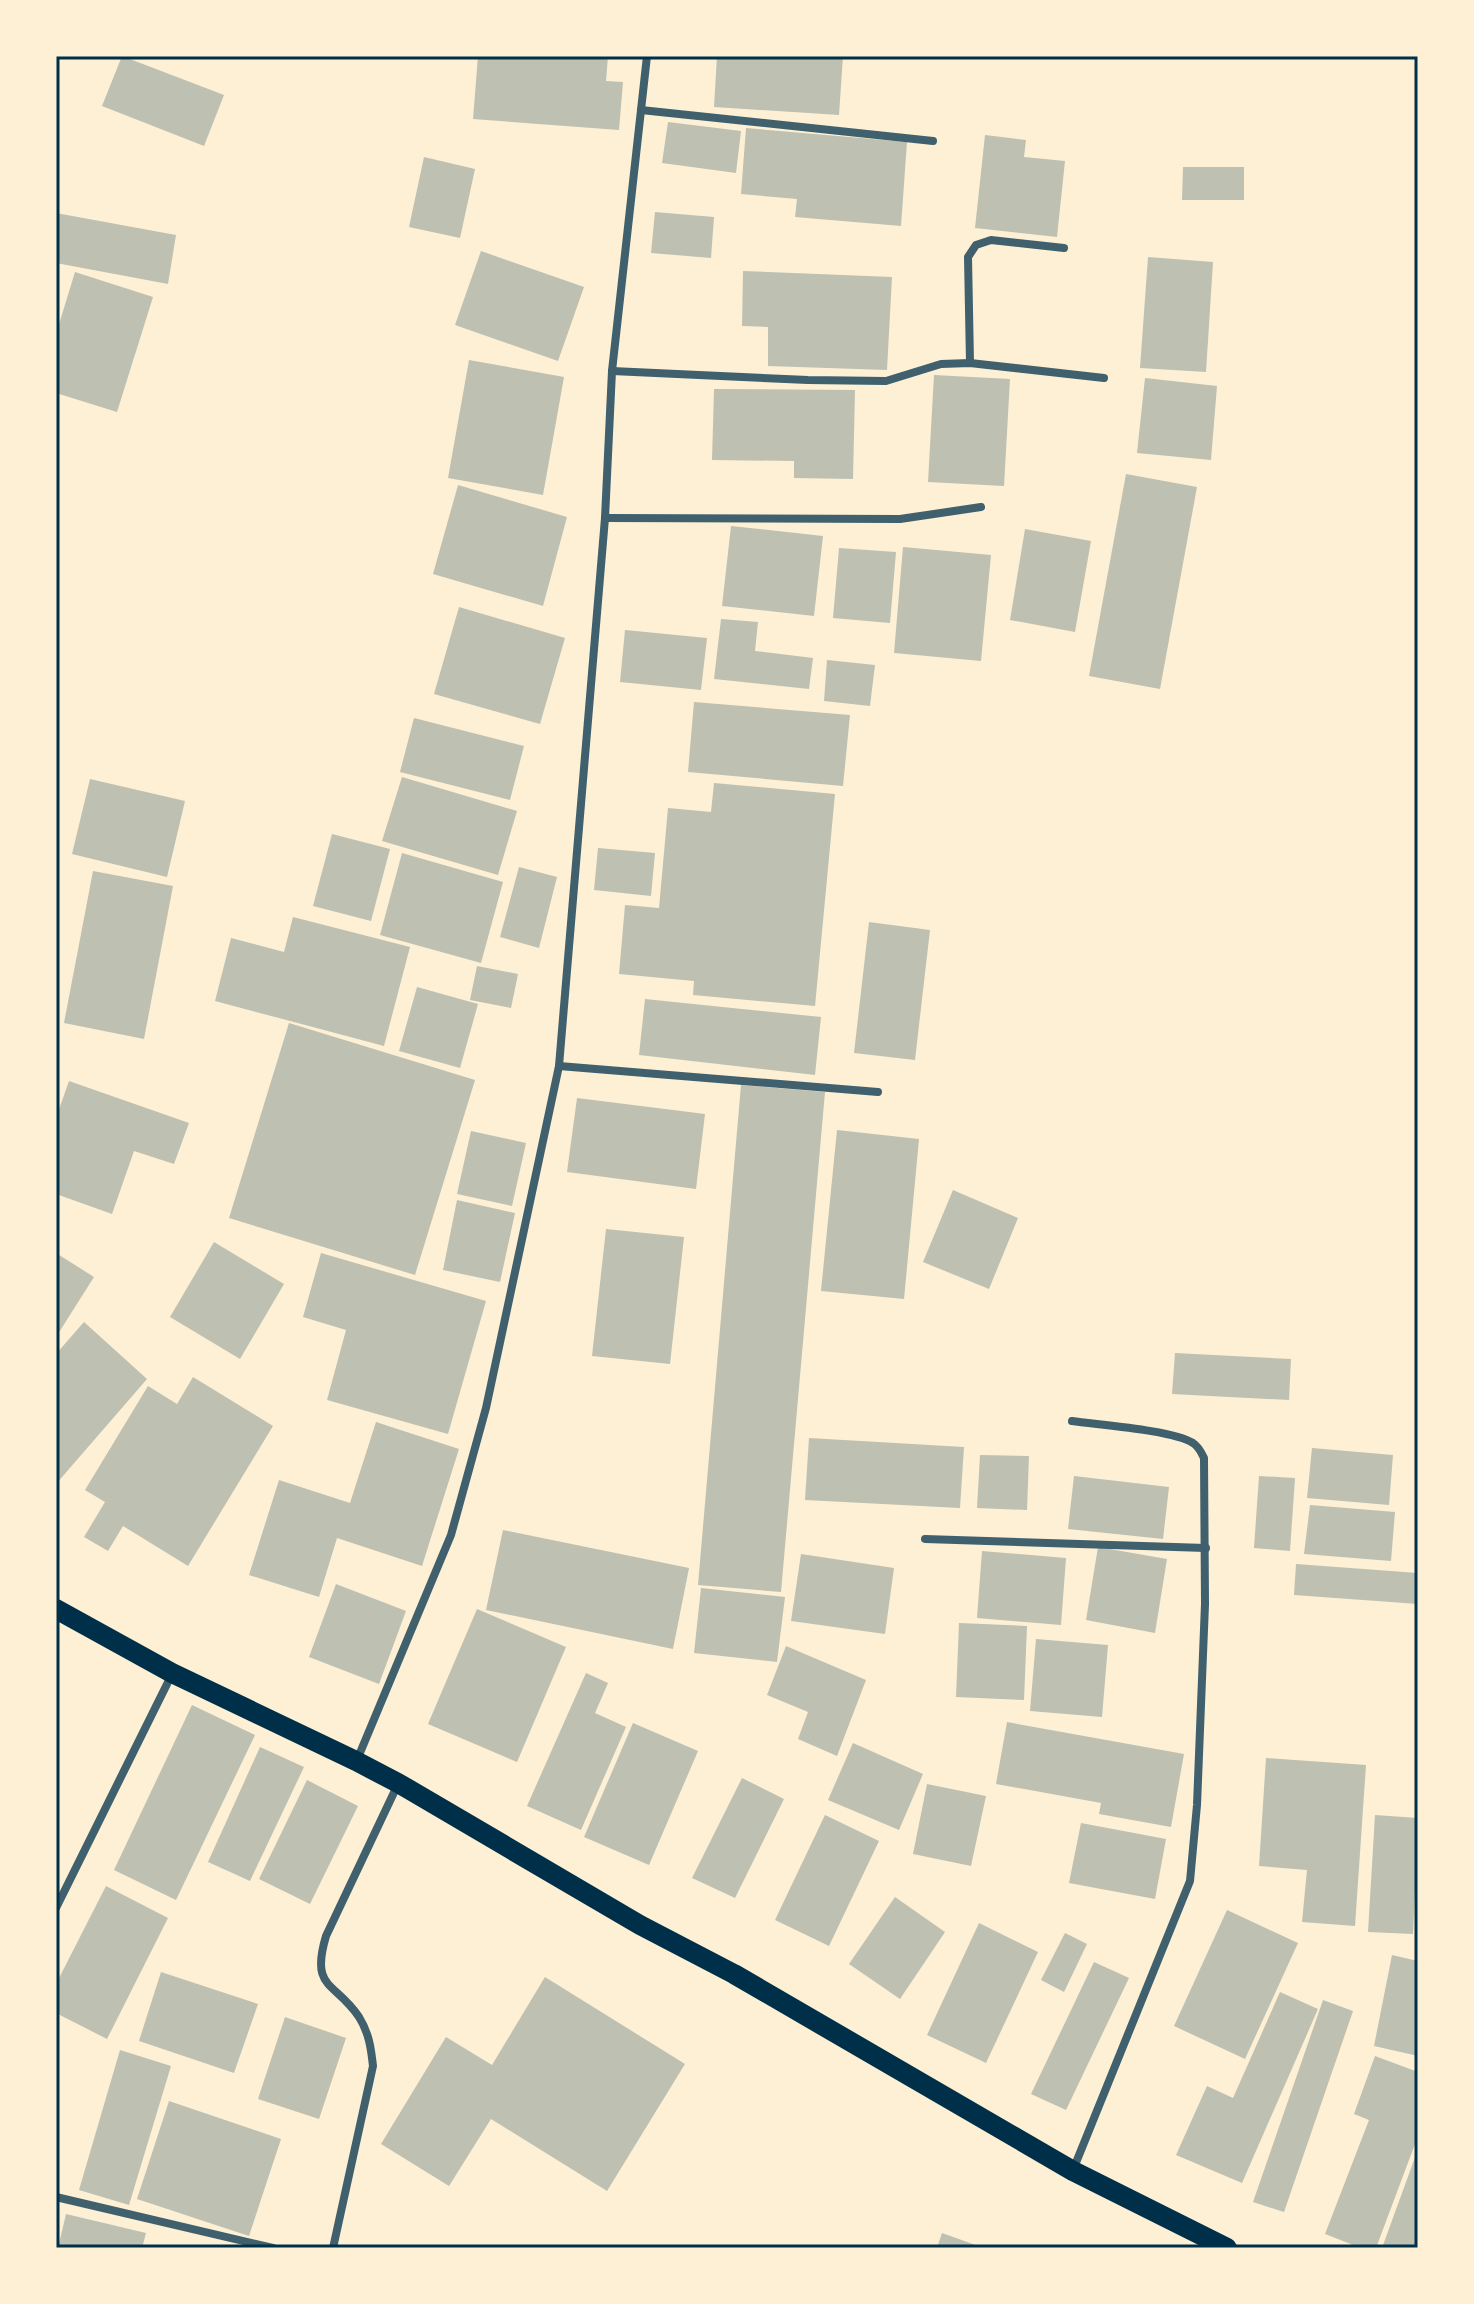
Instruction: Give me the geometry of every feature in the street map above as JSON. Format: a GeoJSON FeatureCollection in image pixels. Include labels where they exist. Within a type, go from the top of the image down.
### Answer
{"type":"FeatureCollection","features":[{"type":"Feature","properties":{"kind":"main road"},"geometry":{"type":"LineString","coordinates":[[56,1609],[172,1673],[398,1783],[640,1925],[761,1989],[1073,2171],[1227,2248]]}},
{"type":"Feature","properties":{"kind":"street"},"geometry":{"type":"LineString","coordinates":[[356,1761],[451,1535],[486,1408],[559,1066],[605,518],[612,371],[647,56]]}},
{"type":"Feature","properties":{"kind":"street"},"geometry":{"type":"LineString","coordinates":[[641,110],[933,141]]}},
{"type":"Feature","properties":{"kind":"street"},"geometry":{"type":"LineString","coordinates":[[970,363],[968,257],[976,245],[991,240],[1064,248]]}},
{"type":"Feature","properties":{"kind":"street"},"geometry":{"type":"LineString","coordinates":[[612,371],[886,381],[941,364],[970,363],[1104,378]]}},
{"type":"Feature","properties":{"kind":"street"},"geometry":{"type":"LineString","coordinates":[[605,518],[900,519],[981,507]]}},
{"type":"Feature","properties":{"kind":"street"},"geometry":{"type":"LineString","coordinates":[[559,1066],[878,1092]]}},
{"type":"Feature","properties":{"kind":"street"},"geometry":{"type":"LineString","coordinates":[[1072,1421],[1174,1436],[1191,1441],[1199,1448],[1204,1458],[1206,1548],[1197,1805],[1190,1881],[1073,2171]]}},
{"type":"Feature","properties":{"kind":"street"},"geometry":{"type":"LineString","coordinates":[[925,1539],[1206,1548]]}},
{"type":"Feature","properties":{"kind":"street"},"geometry":{"type":"LineString","coordinates":[[56,1908],[172,1673]]}},
{"type":"Feature","properties":{"kind":"street"},"geometry":{"type":"LineString","coordinates":[[333,2248],[373,2066],[371,2040],[358,2015],[324,1981],[319,1959],[326,1936],[398,1783]]}},
{"type":"Feature","properties":{"kind":"street"},"geometry":{"type":"LineString","coordinates":[[56,2197],[273,2248]]}},
{"type":"Feature","properties":{"kind":"building"},"geometry":{"type":"Polygon","coordinates":[[[122,56],[224,95],[204,146],[102,106],[122,56]]]}},
{"type":"Feature","properties":{"kind":"building"},"geometry":{"type":"Polygon","coordinates":[[[478,56],[608,56],[606,81],[623,82],[619,130],[473,119],[478,56]]]}},
{"type":"Feature","properties":{"kind":"building"},"geometry":{"type":"Polygon","coordinates":[[[717,56],[843,56],[839,115],[714,107],[717,56]]]}},
{"type":"Feature","properties":{"kind":"building"},"geometry":{"type":"Polygon","coordinates":[[[668,122],[741,131],[736,173],[662,163],[668,122]]]}},
{"type":"Feature","properties":{"kind":"building"},"geometry":{"type":"Polygon","coordinates":[[[746,128],[907,142],[901,226],[795,217],[797,199],[741,194],[746,128]]]}},
{"type":"Feature","properties":{"kind":"building"},"geometry":{"type":"Polygon","coordinates":[[[985,135],[1026,140],[1024,157],[1065,161],[1057,237],[975,228],[985,135]]]}},
{"type":"Feature","properties":{"kind":"building"},"geometry":{"type":"Polygon","coordinates":[[[424,157],[475,169],[460,238],[409,227],[424,157]]]}},
{"type":"Feature","properties":{"kind":"building"},"geometry":{"type":"Polygon","coordinates":[[[1183,167],[1244,167],[1244,200],[1182,200],[1183,167]]]}},
{"type":"Feature","properties":{"kind":"building"},"geometry":{"type":"Polygon","coordinates":[[[655,212],[714,217],[711,258],[651,253],[655,212]]]}},
{"type":"Feature","properties":{"kind":"building"},"geometry":{"type":"Polygon","coordinates":[[[56,213],[176,235],[168,284],[56,263],[56,213]]]}},
{"type":"Feature","properties":{"kind":"building"},"geometry":{"type":"Polygon","coordinates":[[[481,251],[584,287],[558,361],[455,325],[481,251]]]}},
{"type":"Feature","properties":{"kind":"building"},"geometry":{"type":"Polygon","coordinates":[[[1148,257],[1213,262],[1206,372],[1140,368],[1148,257]]]}},
{"type":"Feature","properties":{"kind":"building"},"geometry":{"type":"Polygon","coordinates":[[[743,271],[892,277],[887,370],[768,366],[768,327],[742,326],[743,271]]]}},
{"type":"Feature","properties":{"kind":"building"},"geometry":{"type":"Polygon","coordinates":[[[75,272],[153,297],[117,412],[56,393],[56,334],[75,272]]]}},
{"type":"Feature","properties":{"kind":"building"},"geometry":{"type":"Polygon","coordinates":[[[469,360],[564,377],[543,495],[448,478],[469,360]]]}},
{"type":"Feature","properties":{"kind":"building"},"geometry":{"type":"Polygon","coordinates":[[[934,375],[1010,379],[1004,486],[928,482],[934,375]]]}},
{"type":"Feature","properties":{"kind":"building"},"geometry":{"type":"Polygon","coordinates":[[[1145,378],[1217,386],[1211,460],[1137,453],[1145,378]]]}},
{"type":"Feature","properties":{"kind":"building"},"geometry":{"type":"Polygon","coordinates":[[[714,389],[855,390],[853,479],[794,478],[794,461],[712,460],[714,389]]]}},
{"type":"Feature","properties":{"kind":"building"},"geometry":{"type":"Polygon","coordinates":[[[1126,474],[1197,487],[1160,689],[1089,676],[1126,474]]]}},
{"type":"Feature","properties":{"kind":"building"},"geometry":{"type":"Polygon","coordinates":[[[458,485],[567,517],[543,606],[433,574],[458,485]]]}},
{"type":"Feature","properties":{"kind":"building"},"geometry":{"type":"Polygon","coordinates":[[[731,526],[823,536],[814,616],[722,606],[731,526]]]}},
{"type":"Feature","properties":{"kind":"building"},"geometry":{"type":"Polygon","coordinates":[[[1025,529],[1091,541],[1075,632],[1010,620],[1025,529]]]}},
{"type":"Feature","properties":{"kind":"building"},"geometry":{"type":"Polygon","coordinates":[[[903,547],[991,555],[981,661],[894,653],[903,547]]]}},
{"type":"Feature","properties":{"kind":"building"},"geometry":{"type":"Polygon","coordinates":[[[839,548],[896,552],[890,623],[833,618],[839,548]]]}},
{"type":"Feature","properties":{"kind":"building"},"geometry":{"type":"Polygon","coordinates":[[[459,607],[565,638],[540,724],[434,694],[459,607]]]}},
{"type":"Feature","properties":{"kind":"building"},"geometry":{"type":"Polygon","coordinates":[[[721,619],[758,622],[755,651],[813,658],[809,689],[714,679],[721,619]]]}},
{"type":"Feature","properties":{"kind":"building"},"geometry":{"type":"Polygon","coordinates":[[[625,630],[707,638],[701,690],[620,682],[625,630]]]}},
{"type":"Feature","properties":{"kind":"building"},"geometry":{"type":"Polygon","coordinates":[[[827,660],[875,665],[870,706],[824,701],[827,660]]]}},
{"type":"Feature","properties":{"kind":"building"},"geometry":{"type":"Polygon","coordinates":[[[694,702],[850,715],[843,786],[688,772],[694,702]]]}},
{"type":"Feature","properties":{"kind":"building"},"geometry":{"type":"Polygon","coordinates":[[[414,718],[524,746],[510,800],[400,772],[414,718]]]}},
{"type":"Feature","properties":{"kind":"building"},"geometry":{"type":"Polygon","coordinates":[[[402,777],[517,811],[498,875],[382,841],[402,777]]]}},
{"type":"Feature","properties":{"kind":"building"},"geometry":{"type":"Polygon","coordinates":[[[90,779],[185,801],[167,877],[72,854],[90,779]]]}},
{"type":"Feature","properties":{"kind":"building"},"geometry":{"type":"Polygon","coordinates":[[[714,783],[835,794],[815,1006],[693,995],[694,981],[619,974],[625,905],[659,908],[668,808],[711,812],[714,783]]]}},
{"type":"Feature","properties":{"kind":"building"},"geometry":{"type":"Polygon","coordinates":[[[332,834],[390,849],[371,921],[313,906],[332,834]]]}},
{"type":"Feature","properties":{"kind":"building"},"geometry":{"type":"Polygon","coordinates":[[[598,848],[655,853],[651,896],[594,890],[598,848]]]}},
{"type":"Feature","properties":{"kind":"building"},"geometry":{"type":"Polygon","coordinates":[[[402,853],[503,882],[481,963],[380,935],[402,853]]]}},
{"type":"Feature","properties":{"kind":"building"},"geometry":{"type":"Polygon","coordinates":[[[519,867],[557,877],[539,948],[500,937],[519,867]]]}},
{"type":"Feature","properties":{"kind":"building"},"geometry":{"type":"Polygon","coordinates":[[[93,871],[173,886],[144,1039],[64,1023],[93,871]]]}},
{"type":"Feature","properties":{"kind":"building"},"geometry":{"type":"Polygon","coordinates":[[[293,917],[410,947],[384,1046],[215,1001],[231,938],[284,952],[293,917]]]}},
{"type":"Feature","properties":{"kind":"building"},"geometry":{"type":"Polygon","coordinates":[[[869,922],[930,930],[915,1060],[854,1053],[869,922]]]}},
{"type":"Feature","properties":{"kind":"building"},"geometry":{"type":"Polygon","coordinates":[[[477,966],[518,974],[511,1008],[470,1000],[477,966]]]}},
{"type":"Feature","properties":{"kind":"building"},"geometry":{"type":"Polygon","coordinates":[[[417,987],[478,1004],[460,1068],[399,1051],[417,987]]]}},
{"type":"Feature","properties":{"kind":"building"},"geometry":{"type":"Polygon","coordinates":[[[645,999],[821,1017],[815,1075],[639,1055],[645,999]]]}},
{"type":"Feature","properties":{"kind":"building"},"geometry":{"type":"Polygon","coordinates":[[[289,1023],[475,1080],[415,1275],[229,1218],[289,1023]]]}},
{"type":"Feature","properties":{"kind":"building"},"geometry":{"type":"Polygon","coordinates":[[[69,1081],[189,1123],[174,1164],[134,1151],[112,1214],[56,1194],[56,1118],[69,1081]]]}},
{"type":"Feature","properties":{"kind":"building"},"geometry":{"type":"Polygon","coordinates":[[[741,1085],[825,1092],[781,1592],[698,1585],[741,1085]]]}},
{"type":"Feature","properties":{"kind":"building"},"geometry":{"type":"Polygon","coordinates":[[[577,1098],[705,1114],[696,1189],[567,1172],[577,1098]]]}},
{"type":"Feature","properties":{"kind":"building"},"geometry":{"type":"Polygon","coordinates":[[[837,1130],[919,1139],[904,1299],[821,1291],[837,1130]]]}},
{"type":"Feature","properties":{"kind":"building"},"geometry":{"type":"Polygon","coordinates":[[[471,1131],[526,1143],[512,1206],[457,1194],[471,1131]]]}},
{"type":"Feature","properties":{"kind":"building"},"geometry":{"type":"Polygon","coordinates":[[[953,1190],[1018,1218],[989,1289],[923,1262],[953,1190]]]}},
{"type":"Feature","properties":{"kind":"building"},"geometry":{"type":"Polygon","coordinates":[[[457,1200],[515,1213],[500,1282],[443,1270],[457,1200]]]}},
{"type":"Feature","properties":{"kind":"building"},"geometry":{"type":"Polygon","coordinates":[[[606,1229],[684,1237],[670,1364],[592,1356],[606,1229]]]}},
{"type":"Feature","properties":{"kind":"building"},"geometry":{"type":"Polygon","coordinates":[[[214,1242],[284,1284],[240,1359],[170,1317],[214,1242]]]}},
{"type":"Feature","properties":{"kind":"building"},"geometry":{"type":"Polygon","coordinates":[[[56,1253],[94,1277],[56,1337],[56,1253]]]}},
{"type":"Feature","properties":{"kind":"building"},"geometry":{"type":"Polygon","coordinates":[[[321,1253],[486,1301],[448,1434],[327,1400],[346,1330],[303,1317],[321,1253]]]}},
{"type":"Feature","properties":{"kind":"building"},"geometry":{"type":"Polygon","coordinates":[[[84,1322],[147,1379],[56,1484],[56,1354],[84,1322]]]}},
{"type":"Feature","properties":{"kind":"building"},"geometry":{"type":"Polygon","coordinates":[[[1175,1353],[1291,1359],[1289,1400],[1172,1394],[1175,1353]]]}},
{"type":"Feature","properties":{"kind":"building"},"geometry":{"type":"Polygon","coordinates":[[[193,1377],[273,1426],[188,1566],[123,1526],[108,1551],[84,1537],[105,1502],[85,1490],[148,1386],[177,1404],[193,1377]]]}},
{"type":"Feature","properties":{"kind":"building"},"geometry":{"type":"Polygon","coordinates":[[[376,1422],[459,1449],[422,1566],[337,1538],[319,1597],[249,1575],[279,1480],[350,1503],[376,1422]]]}},
{"type":"Feature","properties":{"kind":"building"},"geometry":{"type":"Polygon","coordinates":[[[809,1438],[964,1447],[960,1508],[805,1500],[809,1438]]]}},
{"type":"Feature","properties":{"kind":"building"},"geometry":{"type":"Polygon","coordinates":[[[1312,1448],[1393,1455],[1389,1505],[1307,1498],[1312,1448]]]}},
{"type":"Feature","properties":{"kind":"building"},"geometry":{"type":"Polygon","coordinates":[[[980,1455],[1029,1456],[1027,1510],[977,1508],[980,1455]]]}},
{"type":"Feature","properties":{"kind":"building"},"geometry":{"type":"Polygon","coordinates":[[[1074,1476],[1169,1487],[1163,1539],[1068,1529],[1074,1476]]]}},
{"type":"Feature","properties":{"kind":"building"},"geometry":{"type":"Polygon","coordinates":[[[1259,1476],[1295,1478],[1290,1551],[1254,1548],[1259,1476]]]}},
{"type":"Feature","properties":{"kind":"building"},"geometry":{"type":"Polygon","coordinates":[[[1310,1505],[1395,1512],[1391,1561],[1304,1554],[1310,1505]]]}},
{"type":"Feature","properties":{"kind":"building"},"geometry":{"type":"Polygon","coordinates":[[[503,1530],[689,1568],[673,1649],[486,1610],[503,1530]]]}},
{"type":"Feature","properties":{"kind":"building"},"geometry":{"type":"Polygon","coordinates":[[[1098,1547],[1167,1559],[1155,1633],[1086,1620],[1098,1547]]]}},
{"type":"Feature","properties":{"kind":"building"},"geometry":{"type":"Polygon","coordinates":[[[982,1551],[1066,1558],[1061,1625],[977,1618],[982,1551]]]}},
{"type":"Feature","properties":{"kind":"building"},"geometry":{"type":"Polygon","coordinates":[[[801,1554],[894,1568],[885,1634],[791,1621],[801,1554]]]}},
{"type":"Feature","properties":{"kind":"building"},"geometry":{"type":"Polygon","coordinates":[[[1296,1564],[1418,1573],[1418,1604],[1294,1595],[1296,1564]]]}},
{"type":"Feature","properties":{"kind":"building"},"geometry":{"type":"Polygon","coordinates":[[[336,1584],[406,1611],[379,1684],[309,1657],[336,1584]]]}},
{"type":"Feature","properties":{"kind":"building"},"geometry":{"type":"Polygon","coordinates":[[[701,1588],[785,1597],[777,1662],[694,1653],[701,1588]]]}},
{"type":"Feature","properties":{"kind":"building"},"geometry":{"type":"Polygon","coordinates":[[[477,1609],[566,1647],[517,1762],[428,1724],[477,1609]]]}},
{"type":"Feature","properties":{"kind":"building"},"geometry":{"type":"Polygon","coordinates":[[[959,1623],[1027,1626],[1024,1700],[956,1697],[959,1623]]]}},
{"type":"Feature","properties":{"kind":"building"},"geometry":{"type":"Polygon","coordinates":[[[1036,1639],[1108,1645],[1102,1717],[1030,1711],[1036,1639]]]}},
{"type":"Feature","properties":{"kind":"building"},"geometry":{"type":"Polygon","coordinates":[[[786,1646],[866,1680],[837,1756],[798,1739],[808,1712],[767,1695],[786,1646]]]}},
{"type":"Feature","properties":{"kind":"building"},"geometry":{"type":"Polygon","coordinates":[[[586,1673],[608,1683],[595,1713],[626,1727],[581,1830],[527,1806],[586,1673]]]}},
{"type":"Feature","properties":{"kind":"building"},"geometry":{"type":"Polygon","coordinates":[[[192,1705],[255,1735],[176,1900],[114,1870],[192,1705]]]}},
{"type":"Feature","properties":{"kind":"building"},"geometry":{"type":"Polygon","coordinates":[[[1007,1722],[1184,1754],[1171,1827],[1099,1814],[1101,1803],[996,1784],[1007,1722]]]}},
{"type":"Feature","properties":{"kind":"building"},"geometry":{"type":"Polygon","coordinates":[[[633,1723],[698,1751],[649,1865],[584,1837],[633,1723]]]}},
{"type":"Feature","properties":{"kind":"building"},"geometry":{"type":"Polygon","coordinates":[[[853,1743],[923,1774],[899,1830],[828,1800],[853,1743]]]}},
{"type":"Feature","properties":{"kind":"building"},"geometry":{"type":"Polygon","coordinates":[[[260,1747],[304,1767],[250,1881],[208,1862],[260,1747]]]}},
{"type":"Feature","properties":{"kind":"building"},"geometry":{"type":"Polygon","coordinates":[[[1266,1758],[1366,1765],[1355,1926],[1302,1922],[1307,1870],[1259,1866],[1266,1758]]]}},
{"type":"Feature","properties":{"kind":"building"},"geometry":{"type":"Polygon","coordinates":[[[742,1778],[784,1799],[735,1898],[692,1878],[742,1778]]]}},
{"type":"Feature","properties":{"kind":"building"},"geometry":{"type":"Polygon","coordinates":[[[307,1780],[358,1806],[310,1904],[259,1879],[307,1780]]]}},
{"type":"Feature","properties":{"kind":"building"},"geometry":{"type":"Polygon","coordinates":[[[927,1784],[986,1796],[971,1866],[913,1854],[927,1784]]]}},
{"type":"Feature","properties":{"kind":"building"},"geometry":{"type":"Polygon","coordinates":[[[825,1815],[879,1841],[829,1946],[775,1920],[825,1815]]]}},
{"type":"Feature","properties":{"kind":"building"},"geometry":{"type":"Polygon","coordinates":[[[1375,1815],[1418,1818],[1413,1934],[1368,1932],[1375,1815]]]}},
{"type":"Feature","properties":{"kind":"building"},"geometry":{"type":"Polygon","coordinates":[[[1081,1823],[1166,1839],[1155,1899],[1069,1883],[1081,1823]]]}},
{"type":"Feature","properties":{"kind":"building"},"geometry":{"type":"Polygon","coordinates":[[[106,1886],[168,1918],[107,2039],[56,2013],[56,1984],[106,1886]]]}},
{"type":"Feature","properties":{"kind":"building"},"geometry":{"type":"Polygon","coordinates":[[[895,1897],[945,1932],[900,1999],[849,1964],[895,1897]]]}},
{"type":"Feature","properties":{"kind":"building"},"geometry":{"type":"Polygon","coordinates":[[[1227,1910],[1298,1943],[1245,2059],[1174,2026],[1227,1910]]]}},
{"type":"Feature","properties":{"kind":"building"},"geometry":{"type":"Polygon","coordinates":[[[979,1923],[1038,1952],[986,2063],[927,2035],[979,1923]]]}},
{"type":"Feature","properties":{"kind":"building"},"geometry":{"type":"Polygon","coordinates":[[[1065,1933],[1087,1944],[1064,1992],[1041,1980],[1065,1933]]]}},
{"type":"Feature","properties":{"kind":"building"},"geometry":{"type":"Polygon","coordinates":[[[1392,1955],[1418,1961],[1418,2056],[1374,2046],[1392,1955]]]}},
{"type":"Feature","properties":{"kind":"building"},"geometry":{"type":"Polygon","coordinates":[[[1094,1962],[1129,1978],[1066,2110],[1031,2094],[1094,1962]]]}},
{"type":"Feature","properties":{"kind":"building"},"geometry":{"type":"Polygon","coordinates":[[[161,1972],[258,2004],[234,2073],[139,2041],[161,1972]]]}},
{"type":"Feature","properties":{"kind":"building"},"geometry":{"type":"Polygon","coordinates":[[[545,1977],[685,2064],[607,2191],[491,2119],[449,2186],[381,2144],[446,2037],[492,2065],[545,1977]]]}},
{"type":"Feature","properties":{"kind":"building"},"geometry":{"type":"Polygon","coordinates":[[[1280,1992],[1318,2009],[1242,2183],[1176,2155],[1207,2086],[1233,2098],[1280,1992]]]}},
{"type":"Feature","properties":{"kind":"building"},"geometry":{"type":"Polygon","coordinates":[[[1323,2000],[1353,2011],[1284,2212],[1253,2202],[1323,2000]]]}},
{"type":"Feature","properties":{"kind":"building"},"geometry":{"type":"Polygon","coordinates":[[[285,2017],[346,2038],[319,2119],[258,2099],[285,2017]]]}},
{"type":"Feature","properties":{"kind":"building"},"geometry":{"type":"Polygon","coordinates":[[[120,2050],[171,2066],[129,2205],[79,2190],[120,2050]]]}},
{"type":"Feature","properties":{"kind":"building"},"geometry":{"type":"Polygon","coordinates":[[[1375,2056],[1418,2072],[1418,2136],[1376,2248],[1361,2248],[1325,2234],[1369,2120],[1354,2114],[1375,2056]]]}},
{"type":"Feature","properties":{"kind":"building"},"geometry":{"type":"Polygon","coordinates":[[[169,2101],[281,2139],[249,2236],[137,2199],[169,2101]]]}},
{"type":"Feature","properties":{"kind":"building"},"geometry":{"type":"Polygon","coordinates":[[[1418,2149],[1418,2248],[1382,2248],[1418,2149]]]}},
{"type":"Feature","properties":{"kind":"building"},"geometry":{"type":"Polygon","coordinates":[[[66,2214],[146,2233],[142,2248],[58,2248],[66,2214]]]}},
{"type":"Feature","properties":{"kind":"building"},"geometry":{"type":"Polygon","coordinates":[[[942,2233],[984,2248],[937,2248],[942,2233]]]}}]}
